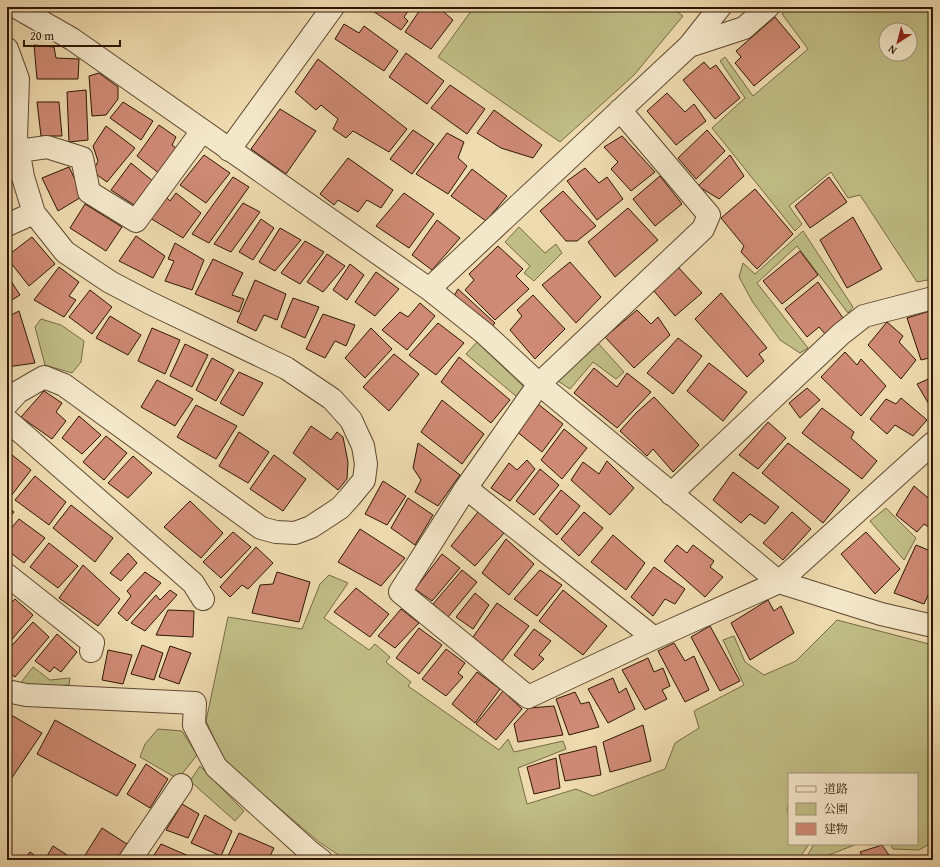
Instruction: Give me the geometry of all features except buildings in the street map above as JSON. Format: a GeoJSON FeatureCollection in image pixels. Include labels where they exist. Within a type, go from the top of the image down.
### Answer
{"type":"FeatureCollection","features":[{"type":"Feature","properties":{"kind":"street"},"geometry":{"type":"LineString","coordinates":[[16,7],[72,39],[429,289],[484,333],[539,384],[779,582],[881,614],[933,626]]}},
{"type":"Feature","properties":{"kind":"street"},"geometry":{"type":"LineString","coordinates":[[229,150],[333,7]]}},
{"type":"Feature","properties":{"kind":"street"},"geometry":{"type":"LineString","coordinates":[[429,289],[689,46],[720,7]]}},
{"type":"Feature","properties":{"kind":"street"},"geometry":{"type":"LineString","coordinates":[[689,46],[744,28],[768,7]]}},
{"type":"Feature","properties":{"kind":"street"},"geometry":{"type":"LineString","coordinates":[[7,49],[18,79],[16,137],[23,176],[34,213],[65,252],[110,282],[150,303],[286,368],[332,399],[351,420],[363,446],[366,464],[364,480],[340,508],[311,527],[295,532],[276,532],[261,528],[64,385],[44,377],[18,392],[7,404]]}},
{"type":"Feature","properties":{"kind":"street"},"geometry":{"type":"LineString","coordinates":[[620,110],[709,215],[703,229],[539,384],[466,488],[400,592],[528,697],[779,582],[933,443]]}},
{"type":"Feature","properties":{"kind":"street"},"geometry":{"type":"LineString","coordinates":[[18,151],[47,147],[82,158],[89,192],[136,221],[202,131]]}},
{"type":"Feature","properties":{"kind":"street"},"geometry":{"type":"LineString","coordinates":[[7,225],[34,213]]}},
{"type":"Feature","properties":{"kind":"street"},"geometry":{"type":"LineString","coordinates":[[672,494],[841,334],[864,316],[933,298]]}},
{"type":"Feature","properties":{"kind":"street"},"geometry":{"type":"LineString","coordinates":[[7,420],[193,583],[203,600]]}},
{"type":"Feature","properties":{"kind":"street"},"geometry":{"type":"LineString","coordinates":[[466,488],[654,638]]}},
{"type":"Feature","properties":{"kind":"street"},"geometry":{"type":"LineString","coordinates":[[7,575],[93,643],[91,651]]}},
{"type":"Feature","properties":{"kind":"street"},"geometry":{"type":"LineString","coordinates":[[7,691],[26,695],[83,692],[197,695],[194,725],[216,767],[309,851],[321,860]]}},
{"type":"Feature","properties":{"kind":"street"},"geometry":{"type":"LineString","coordinates":[[130,860],[181,785]]}},
{"type":"Feature","properties":{"kind":"green space"},"geometry":{"type":"Polygon","coordinates":[[[474,7],[671,7],[683,16],[634,75],[560,142],[438,57],[474,7]]]}},
{"type":"Feature","properties":{"kind":"green space"},"geometry":{"type":"Polygon","coordinates":[[[791,7],[933,7],[933,279],[917,282],[860,195],[848,198],[831,172],[789,206],[802,224],[795,231],[712,128],[745,98],[720,61],[725,57],[753,96],[808,49],[782,14],[791,7]]]}},
{"type":"Feature","properties":{"kind":"green space"},"geometry":{"type":"Polygon","coordinates":[[[519,227],[545,253],[556,244],[562,253],[534,281],[524,273],[530,266],[505,242],[519,227]]]}},
{"type":"Feature","properties":{"kind":"green space"},"geometry":{"type":"Polygon","coordinates":[[[803,231],[853,307],[848,313],[797,246],[757,283],[808,348],[800,353],[780,340],[752,301],[739,277],[743,263],[755,274],[803,231]]]}},
{"type":"Feature","properties":{"kind":"green space"},"geometry":{"type":"Polygon","coordinates":[[[41,319],[61,325],[84,341],[81,362],[72,373],[45,365],[35,327],[41,319]]]}},
{"type":"Feature","properties":{"kind":"green space"},"geometry":{"type":"Polygon","coordinates":[[[477,342],[525,388],[517,397],[466,354],[477,342]]]}},
{"type":"Feature","properties":{"kind":"green space"},"geometry":{"type":"Polygon","coordinates":[[[598,343],[624,372],[616,379],[593,362],[570,389],[558,381],[598,343]]]}},
{"type":"Feature","properties":{"kind":"green space"},"geometry":{"type":"Polygon","coordinates":[[[886,508],[916,538],[904,560],[870,521],[886,508]]]}},
{"type":"Feature","properties":{"kind":"green space"},"geometry":{"type":"Polygon","coordinates":[[[329,575],[348,583],[324,618],[369,650],[375,644],[390,657],[386,662],[411,682],[408,686],[499,750],[508,739],[514,752],[563,741],[566,749],[518,768],[527,804],[576,789],[593,796],[665,769],[675,743],[699,728],[694,711],[744,685],[723,640],[734,636],[745,662],[764,675],[796,661],[837,620],[933,645],[933,842],[919,850],[893,849],[891,845],[918,845],[918,773],[788,773],[788,845],[808,845],[798,860],[346,860],[319,842],[225,762],[206,721],[228,617],[302,629],[320,584],[329,575]]]}},
{"type":"Feature","properties":{"kind":"green space"},"geometry":{"type":"Polygon","coordinates":[[[33,667],[50,680],[70,678],[69,685],[28,687],[19,685],[33,667]]]}},
{"type":"Feature","properties":{"kind":"green space"},"geometry":{"type":"Polygon","coordinates":[[[158,729],[182,731],[197,755],[178,779],[140,757],[145,744],[158,729]]]}},
{"type":"Feature","properties":{"kind":"green space"},"geometry":{"type":"Polygon","coordinates":[[[200,766],[244,811],[235,821],[190,781],[200,766]]]}},
{"type":"Feature","properties":{"kind":"green space"},"geometry":{"type":"Polygon","coordinates":[[[813,845],[854,845],[816,860],[805,860],[813,845]]]}}]}
